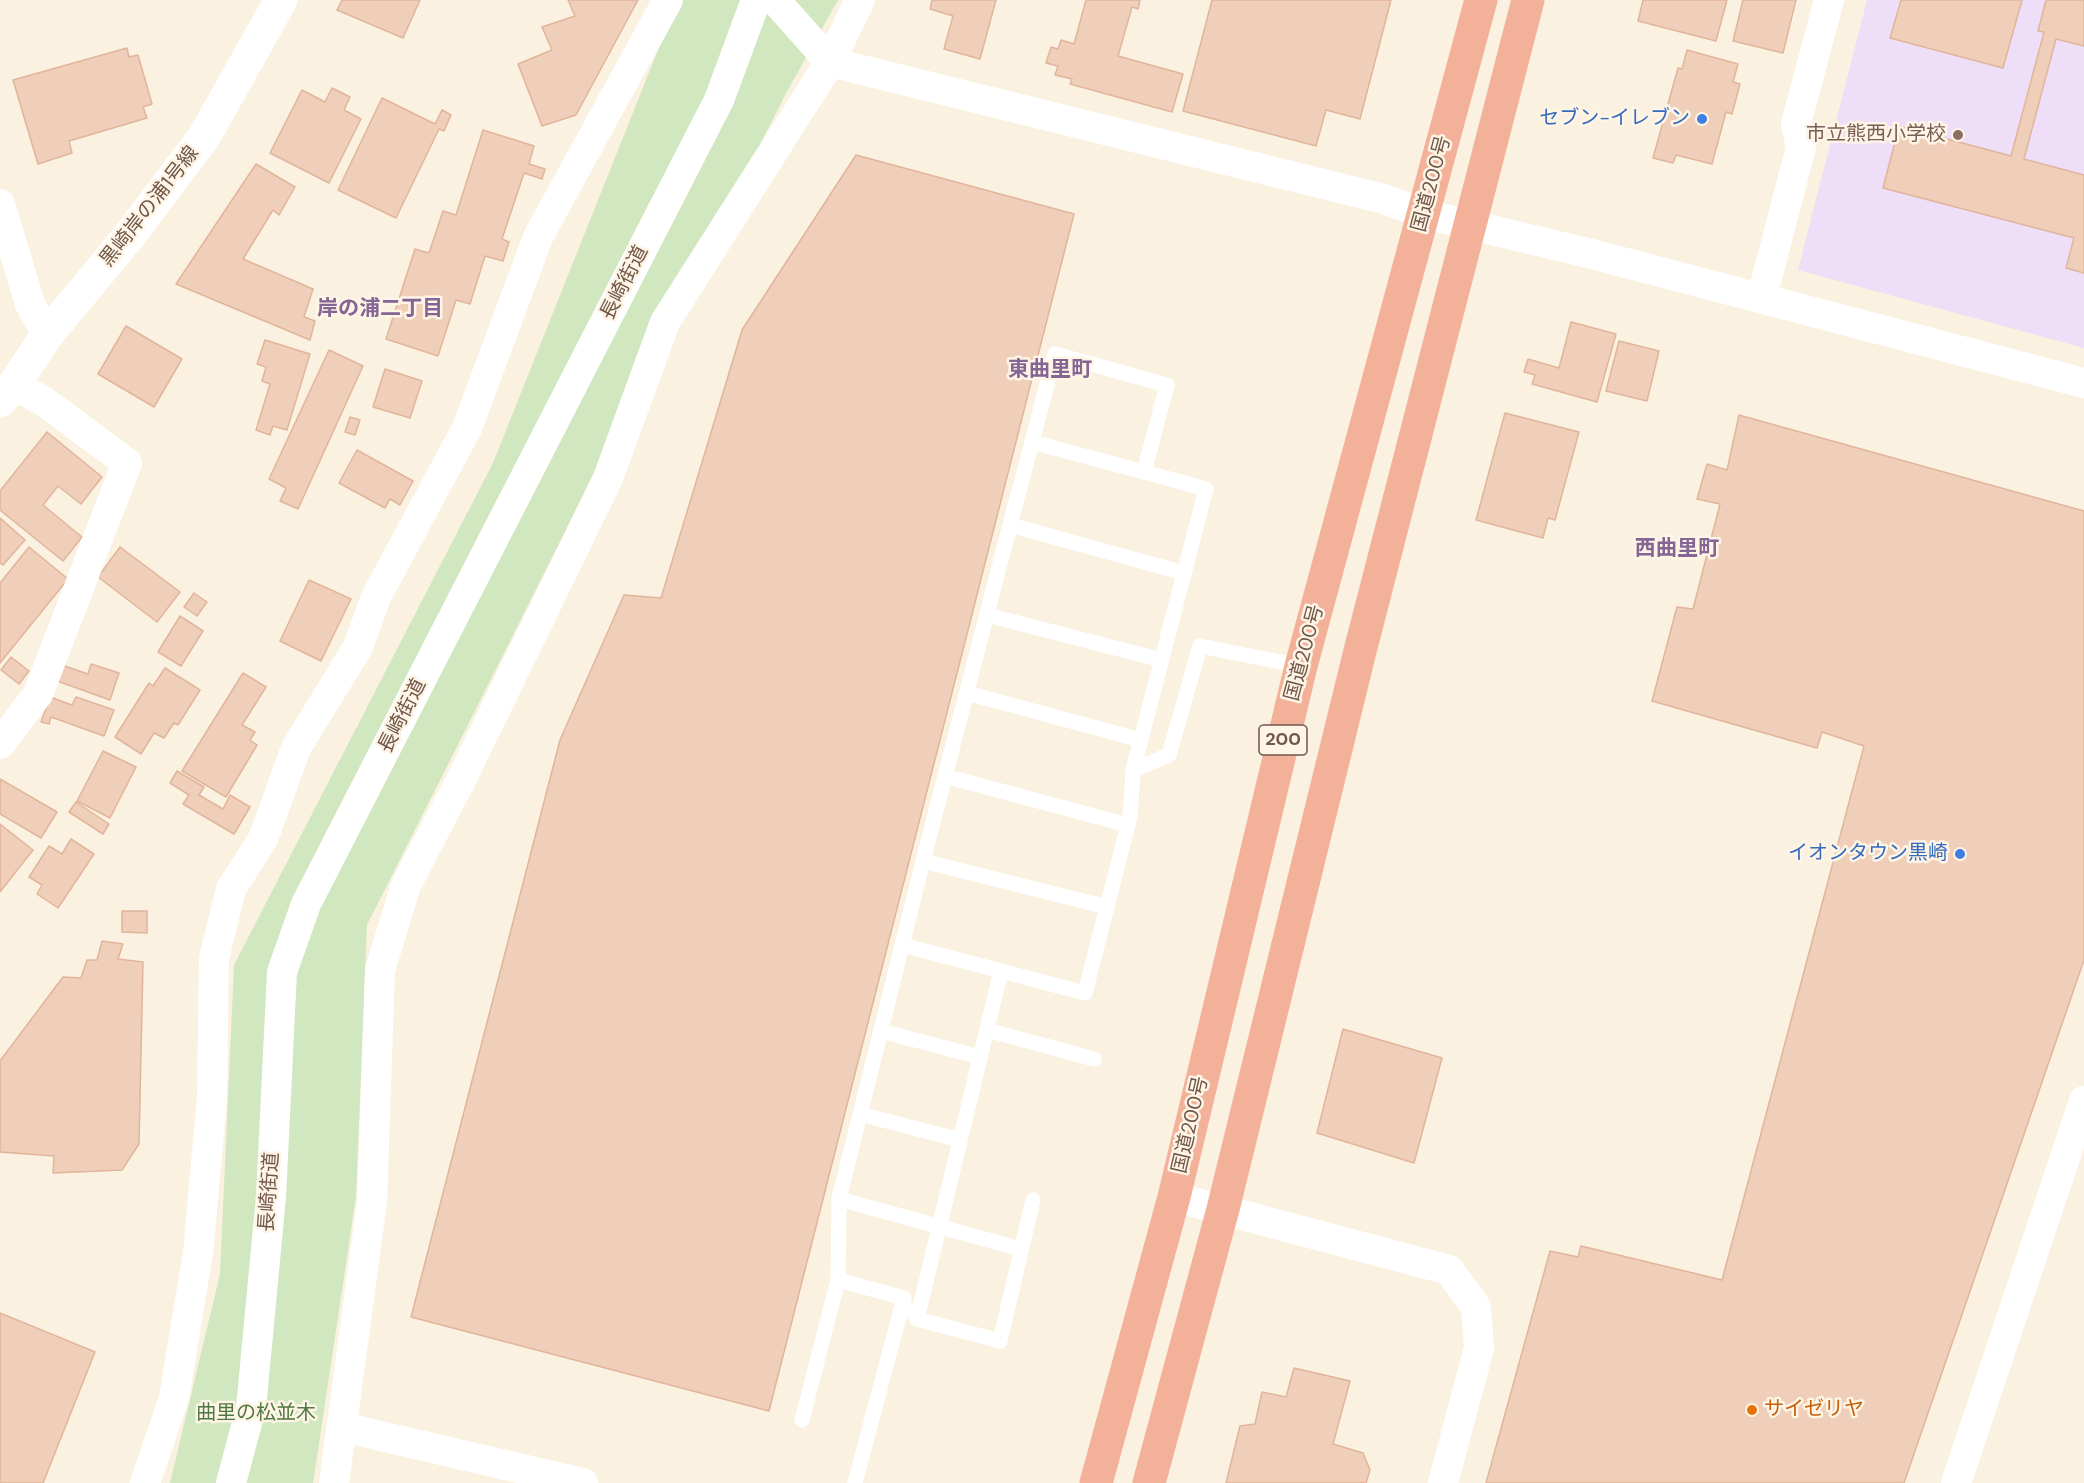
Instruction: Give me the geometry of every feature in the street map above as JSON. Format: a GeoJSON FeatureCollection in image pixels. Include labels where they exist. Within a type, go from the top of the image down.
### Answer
{"type":"FeatureCollection","features":[{"type":"Feature","properties":{"kind":"highway","name":"国道200号"},"geometry":{"type":"LineString","coordinates":[[1095,1483],[1174,1197],[1301,666],[1481,0]]}},
{"type":"Feature","properties":{"kind":"highway","name":"200"},"geometry":{"type":"LineString","coordinates":[[1149,1483],[1223,1209],[1360,651],[1528,0]]}},
{"type":"Feature","properties":{"kind":"street","name":"黒崎岸の浦1号線"},"geometry":{"type":"LineString","coordinates":[[7,393],[47,335],[129,236],[204,137],[280,0]]}},
{"type":"Feature","properties":{"kind":"street"},"geometry":{"type":"LineString","coordinates":[[146,1483],[174,1398],[198,1253],[212,1098],[214,958],[231,889],[263,839],[296,748],[358,647],[376,597],[467,428],[538,237],[668,0]]}},
{"type":"Feature","properties":{"kind":"street","name":"長崎街道"},"geometry":{"type":"LineString","coordinates":[[231,1483],[251,1408],[270,1197],[282,972],[306,904],[719,100],[756,0]]}},
{"type":"Feature","properties":{"kind":"street"},"geometry":{"type":"LineString","coordinates":[[775,0],[830,62],[1384,199],[1424,214],[1470,223],[1762,297],[2084,383]]}},
{"type":"Feature","properties":{"kind":"street"},"geometry":{"type":"LineString","coordinates":[[334,1483],[372,1202],[380,970],[406,885],[462,778],[608,478],[665,322],[830,62],[860,0]]}},
{"type":"Feature","properties":{"kind":"street"},"geometry":{"type":"LineString","coordinates":[[1762,297],[1801,147],[1796,124],[1829,0]]}},
{"type":"Feature","properties":{"kind":"street"},"geometry":{"type":"LineString","coordinates":[[0,204],[30,304],[47,335]]}},
{"type":"Feature","properties":{"kind":"street"},"geometry":{"type":"LineString","coordinates":[[0,744],[38,694],[127,463],[45,402],[7,393]]}},
{"type":"Feature","properties":{"kind":"street"},"geometry":{"type":"LineString","coordinates":[[1956,1483],[2084,1101]]}},
{"type":"Feature","properties":{"kind":"street"},"geometry":{"type":"LineString","coordinates":[[1174,1197],[1449,1270],[1476,1307],[1479,1348],[1443,1483]]}},
{"type":"Feature","properties":{"kind":"street"},"geometry":{"type":"LineString","coordinates":[[342,1427],[583,1483]]}},
{"type":"Feature","properties":{"kind":"lane"},"geometry":{"type":"LineString","coordinates":[[802,1420],[838,1280],[839,1199],[923,861],[1055,354],[1167,384],[1144,472]]}},
{"type":"Feature","properties":{"kind":"lane"},"geometry":{"type":"LineString","coordinates":[[902,945],[1085,993],[1128,825],[1133,770],[1206,489],[1032,442]]}},
{"type":"Feature","properties":{"kind":"lane"},"geometry":{"type":"LineString","coordinates":[[1010,525],[1184,573]]}},
{"type":"Feature","properties":{"kind":"lane"},"geometry":{"type":"LineString","coordinates":[[987,615],[1162,660]]}},
{"type":"Feature","properties":{"kind":"lane"},"geometry":{"type":"LineString","coordinates":[[1133,770],[1169,755],[1200,646],[1301,666]]}},
{"type":"Feature","properties":{"kind":"lane"},"geometry":{"type":"LineString","coordinates":[[966,693],[1142,740]]}},
{"type":"Feature","properties":{"kind":"lane"},"geometry":{"type":"LineString","coordinates":[[945,776],[1128,825]]}},
{"type":"Feature","properties":{"kind":"lane"},"geometry":{"type":"LineString","coordinates":[[923,861],[1107,907]]}},
{"type":"Feature","properties":{"kind":"lane"},"geometry":{"type":"LineString","coordinates":[[917,1319],[1001,971]]}},
{"type":"Feature","properties":{"kind":"lane"},"geometry":{"type":"LineString","coordinates":[[987,1030],[1094,1059]]}},
{"type":"Feature","properties":{"kind":"lane"},"geometry":{"type":"LineString","coordinates":[[881,1031],[980,1057]]}},
{"type":"Feature","properties":{"kind":"lane"},"geometry":{"type":"LineString","coordinates":[[860,1114],[960,1140]]}},
{"type":"Feature","properties":{"kind":"lane"},"geometry":{"type":"LineString","coordinates":[[839,1199],[1021,1249]]}},
{"type":"Feature","properties":{"kind":"lane"},"geometry":{"type":"LineString","coordinates":[[838,1280],[904,1298],[917,1319],[999,1341],[1033,1200]]}},
{"type":"Feature","properties":{"kind":"lane"},"geometry":{"type":"LineString","coordinates":[[855,1483],[904,1298]]}},
{"type":"Feature","properties":{"kind":"shaded area","name":"市立熊西小学校"},"geometry":{"type":"Polygon","coordinates":[[[1867,0],[2084,0],[2084,348],[1798,270],[1867,0]]]}},
{"type":"Feature","properties":{"kind":"green space","name":"曲里の松並木"},"geometry":{"type":"Polygon","coordinates":[[[683,0],[838,0],[784,97],[367,925],[356,1197],[313,1483],[170,1483],[220,1274],[234,965],[493,463],[660,45],[683,0]]]}},
{"type":"Feature","properties":{"kind":"building"},"geometry":{"type":"Polygon","coordinates":[[[342,0],[420,0],[403,38],[337,10],[342,0]]]}},
{"type":"Feature","properties":{"kind":"building"},"geometry":{"type":"Polygon","coordinates":[[[568,0],[638,0],[576,115],[542,126],[518,64],[552,50],[542,27],[575,16],[568,0]]]}},
{"type":"Feature","properties":{"kind":"building"},"geometry":{"type":"Polygon","coordinates":[[[932,0],[996,0],[980,59],[944,49],[953,16],[930,9],[932,0]]]}},
{"type":"Feature","properties":{"kind":"building"},"geometry":{"type":"Polygon","coordinates":[[[1086,0],[1140,0],[1138,9],[1132,7],[1118,56],[1183,74],[1172,112],[1070,84],[1072,79],[1055,75],[1058,66],[1046,63],[1051,47],[1058,49],[1061,40],[1074,44],[1086,0]]]}},
{"type":"Feature","properties":{"kind":"building"},"geometry":{"type":"Polygon","coordinates":[[[1212,0],[1391,0],[1360,119],[1326,110],[1316,146],[1183,111],[1212,0]]]}},
{"type":"Feature","properties":{"kind":"building"},"geometry":{"type":"Polygon","coordinates":[[[1643,0],[1727,0],[1716,41],[1638,21],[1643,0]]]}},
{"type":"Feature","properties":{"kind":"building"},"geometry":{"type":"Polygon","coordinates":[[[1743,0],[1796,0],[1783,53],[1733,41],[1743,0]]]}},
{"type":"Feature","properties":{"kind":"building"},"geometry":{"type":"Polygon","coordinates":[[[1901,0],[2022,0],[2003,68],[1890,38],[1901,0]]]}},
{"type":"Feature","properties":{"kind":"building"},"geometry":{"type":"Polygon","coordinates":[[[2046,0],[2084,0],[2084,46],[2056,39],[2024,159],[2084,175],[2084,273],[2066,268],[2074,238],[1883,188],[1899,126],[2011,156],[2044,32],[2038,31],[2046,0]]]}},
{"type":"Feature","properties":{"kind":"building"},"geometry":{"type":"Polygon","coordinates":[[[127,48],[129,57],[138,55],[152,104],[143,107],[147,118],[69,141],[72,153],[38,164],[13,80],[127,48]]]}},
{"type":"Feature","properties":{"kind":"building"},"geometry":{"type":"Polygon","coordinates":[[[1687,50],[1738,64],[1733,82],[1740,84],[1732,114],[1726,112],[1712,164],[1676,155],[1673,163],[1653,158],[1678,68],[1682,69],[1687,50]]]}},
{"type":"Feature","properties":{"kind":"building"},"geometry":{"type":"Polygon","coordinates":[[[332,88],[350,97],[344,110],[361,119],[329,183],[270,153],[302,90],[325,102],[332,88]]]}},
{"type":"Feature","properties":{"kind":"building"},"geometry":{"type":"Polygon","coordinates":[[[382,98],[435,124],[442,110],[451,115],[444,131],[439,129],[396,218],[338,190],[382,98]]]}},
{"type":"Feature","properties":{"kind":"building"},"geometry":{"type":"Polygon","coordinates":[[[483,130],[534,146],[529,164],[545,169],[542,179],[524,173],[502,239],[509,242],[503,261],[485,256],[470,304],[456,300],[438,356],[386,339],[415,249],[429,253],[443,211],[456,215],[483,130]]]}},
{"type":"Feature","properties":{"kind":"building"},"geometry":{"type":"Polygon","coordinates":[[[856,155],[1074,214],[769,1411],[411,1317],[560,740],[624,595],[661,598],[742,330],[856,155]]]}},
{"type":"Feature","properties":{"kind":"building"},"geometry":{"type":"Polygon","coordinates":[[[256,164],[295,187],[279,215],[273,210],[243,259],[313,289],[304,317],[315,321],[310,340],[176,284],[256,164]]]}},
{"type":"Feature","properties":{"kind":"building"},"geometry":{"type":"Polygon","coordinates":[[[1571,322],[1616,334],[1597,402],[1532,384],[1535,375],[1524,372],[1528,359],[1559,368],[1571,322]]]}},
{"type":"Feature","properties":{"kind":"building"},"geometry":{"type":"Polygon","coordinates":[[[126,326],[182,359],[154,407],[98,374],[126,326]]]}},
{"type":"Feature","properties":{"kind":"building"},"geometry":{"type":"Polygon","coordinates":[[[265,340],[310,354],[287,430],[273,426],[270,435],[256,430],[270,384],[262,381],[266,367],[257,364],[265,340]]]}},
{"type":"Feature","properties":{"kind":"building"},"geometry":{"type":"Polygon","coordinates":[[[1619,341],[1659,351],[1647,401],[1606,391],[1619,341]]]}},
{"type":"Feature","properties":{"kind":"building"},"geometry":{"type":"Polygon","coordinates":[[[329,350],[363,366],[298,509],[280,501],[286,488],[269,479],[329,350]]]}},
{"type":"Feature","properties":{"kind":"building"},"geometry":{"type":"Polygon","coordinates":[[[385,369],[422,381],[410,418],[373,407],[385,369]]]}},
{"type":"Feature","properties":{"kind":"building"},"geometry":{"type":"Polygon","coordinates":[[[1505,413],[1579,432],[1555,520],[1548,518],[1543,538],[1476,520],[1505,413]]]}},
{"type":"Feature","properties":{"kind":"building","name":"イオンタウン黒崎"},"geometry":{"type":"Polygon","coordinates":[[[1739,415],[2084,511],[2084,960],[1904,1483],[1486,1483],[1550,1251],[1578,1257],[1581,1246],[1722,1280],[1864,746],[1822,732],[1817,748],[1652,701],[1677,607],[1693,609],[1720,504],[1697,499],[1707,464],[1727,470],[1739,415]]]}},
{"type":"Feature","properties":{"kind":"building"},"geometry":{"type":"Polygon","coordinates":[[[350,417],[360,420],[355,435],[345,432],[350,417]]]}},
{"type":"Feature","properties":{"kind":"building"},"geometry":{"type":"Polygon","coordinates":[[[47,432],[102,477],[81,504],[58,486],[43,505],[82,537],[63,561],[0,510],[0,491],[47,432]]]}},
{"type":"Feature","properties":{"kind":"building"},"geometry":{"type":"Polygon","coordinates":[[[357,450],[413,481],[400,505],[390,499],[385,508],[339,483],[357,450]]]}},
{"type":"Feature","properties":{"kind":"building"},"geometry":{"type":"Polygon","coordinates":[[[0,518],[25,540],[3,565],[0,563],[0,518]]]}},
{"type":"Feature","properties":{"kind":"building"},"geometry":{"type":"Polygon","coordinates":[[[29,547],[68,579],[0,663],[0,583],[29,547]]]}},
{"type":"Feature","properties":{"kind":"building"},"geometry":{"type":"Polygon","coordinates":[[[120,547],[180,592],[157,622],[98,577],[120,547]]]}},
{"type":"Feature","properties":{"kind":"building"},"geometry":{"type":"Polygon","coordinates":[[[309,580],[351,599],[321,661],[280,641],[309,580]]]}},
{"type":"Feature","properties":{"kind":"building"},"geometry":{"type":"Polygon","coordinates":[[[194,593],[207,602],[197,616],[184,607],[194,593]]]}},
{"type":"Feature","properties":{"kind":"building"},"geometry":{"type":"Polygon","coordinates":[[[180,616],[203,631],[181,666],[158,652],[180,616]]]}},
{"type":"Feature","properties":{"kind":"building"},"geometry":{"type":"Polygon","coordinates":[[[11,657],[29,671],[19,684],[1,670],[11,657]]]}},
{"type":"Feature","properties":{"kind":"building"},"geometry":{"type":"Polygon","coordinates":[[[91,664],[119,673],[110,700],[57,681],[62,665],[88,674],[91,664]]]}},
{"type":"Feature","properties":{"kind":"building"},"geometry":{"type":"Polygon","coordinates":[[[165,668],[200,690],[178,725],[174,723],[164,738],[154,733],[141,754],[115,737],[149,683],[153,686],[165,668]]]}},
{"type":"Feature","properties":{"kind":"building"},"geometry":{"type":"Polygon","coordinates":[[[243,673],[266,687],[242,725],[255,732],[250,740],[257,745],[226,797],[182,771],[243,673]]]}},
{"type":"Feature","properties":{"kind":"building"},"geometry":{"type":"Polygon","coordinates":[[[50,697],[72,705],[76,697],[114,710],[104,736],[51,717],[49,724],[41,722],[50,697]]]}},
{"type":"Feature","properties":{"kind":"building"},"geometry":{"type":"Polygon","coordinates":[[[103,751],[136,767],[110,818],[77,801],[103,751]]]}},
{"type":"Feature","properties":{"kind":"building"},"geometry":{"type":"Polygon","coordinates":[[[177,771],[204,787],[199,795],[223,809],[230,795],[250,807],[234,834],[183,804],[189,795],[170,783],[177,771]]]}},
{"type":"Feature","properties":{"kind":"building"},"geometry":{"type":"Polygon","coordinates":[[[0,779],[57,812],[41,838],[0,814],[0,779]]]}},
{"type":"Feature","properties":{"kind":"building"},"geometry":{"type":"Polygon","coordinates":[[[76,802],[109,824],[103,834],[69,812],[76,802]]]}},
{"type":"Feature","properties":{"kind":"building"},"geometry":{"type":"Polygon","coordinates":[[[0,824],[33,850],[0,892],[0,824]]]}},
{"type":"Feature","properties":{"kind":"building"},"geometry":{"type":"Polygon","coordinates":[[[71,839],[94,854],[58,908],[37,894],[42,885],[29,877],[49,846],[62,854],[71,839]]]}},
{"type":"Feature","properties":{"kind":"building"},"geometry":{"type":"Polygon","coordinates":[[[122,911],[147,911],[147,933],[122,932],[122,911]]]}},
{"type":"Feature","properties":{"kind":"building"},"geometry":{"type":"Polygon","coordinates":[[[102,941],[123,944],[118,959],[143,962],[139,1144],[122,1170],[53,1173],[54,1156],[0,1152],[0,1061],[63,977],[81,978],[87,960],[97,960],[102,941]]]}},
{"type":"Feature","properties":{"kind":"building"},"geometry":{"type":"Polygon","coordinates":[[[1343,1029],[1442,1058],[1414,1163],[1317,1133],[1343,1029]]]}},
{"type":"Feature","properties":{"kind":"building"},"geometry":{"type":"Polygon","coordinates":[[[0,1313],[95,1352],[43,1483],[0,1483],[0,1313]]]}},
{"type":"Feature","properties":{"kind":"building"},"geometry":{"type":"Polygon","coordinates":[[[1294,1368],[1350,1381],[1333,1444],[1363,1453],[1370,1470],[1366,1483],[1226,1483],[1240,1426],[1255,1424],[1262,1392],[1286,1397],[1294,1368]]]}},
{"type":"Feature","properties":{"kind":"place","name":"セブン-イレブン"},"geometry":{"type":"Point","coordinates":[1702,119]}},
{"type":"Feature","properties":{"kind":"place","name":"市立熊西小学校"},"geometry":{"type":"Point","coordinates":[1958,135]}},
{"type":"Feature","properties":{"kind":"place","name":"イオンタウン黒崎"},"geometry":{"type":"Point","coordinates":[1960,854]}},
{"type":"Feature","properties":{"kind":"place","name":"サイゼリヤ"},"geometry":{"type":"Point","coordinates":[1752,1410]}},
{"type":"Feature","properties":{"kind":"district","name":"岸の浦二丁目"},"geometry":{"type":"Point","coordinates":[380,309]}},
{"type":"Feature","properties":{"kind":"district","name":"東曲里町"},"geometry":{"type":"Point","coordinates":[1050,370]}},
{"type":"Feature","properties":{"kind":"district","name":"西曲里町"},"geometry":{"type":"Point","coordinates":[1677,549]}}]}
